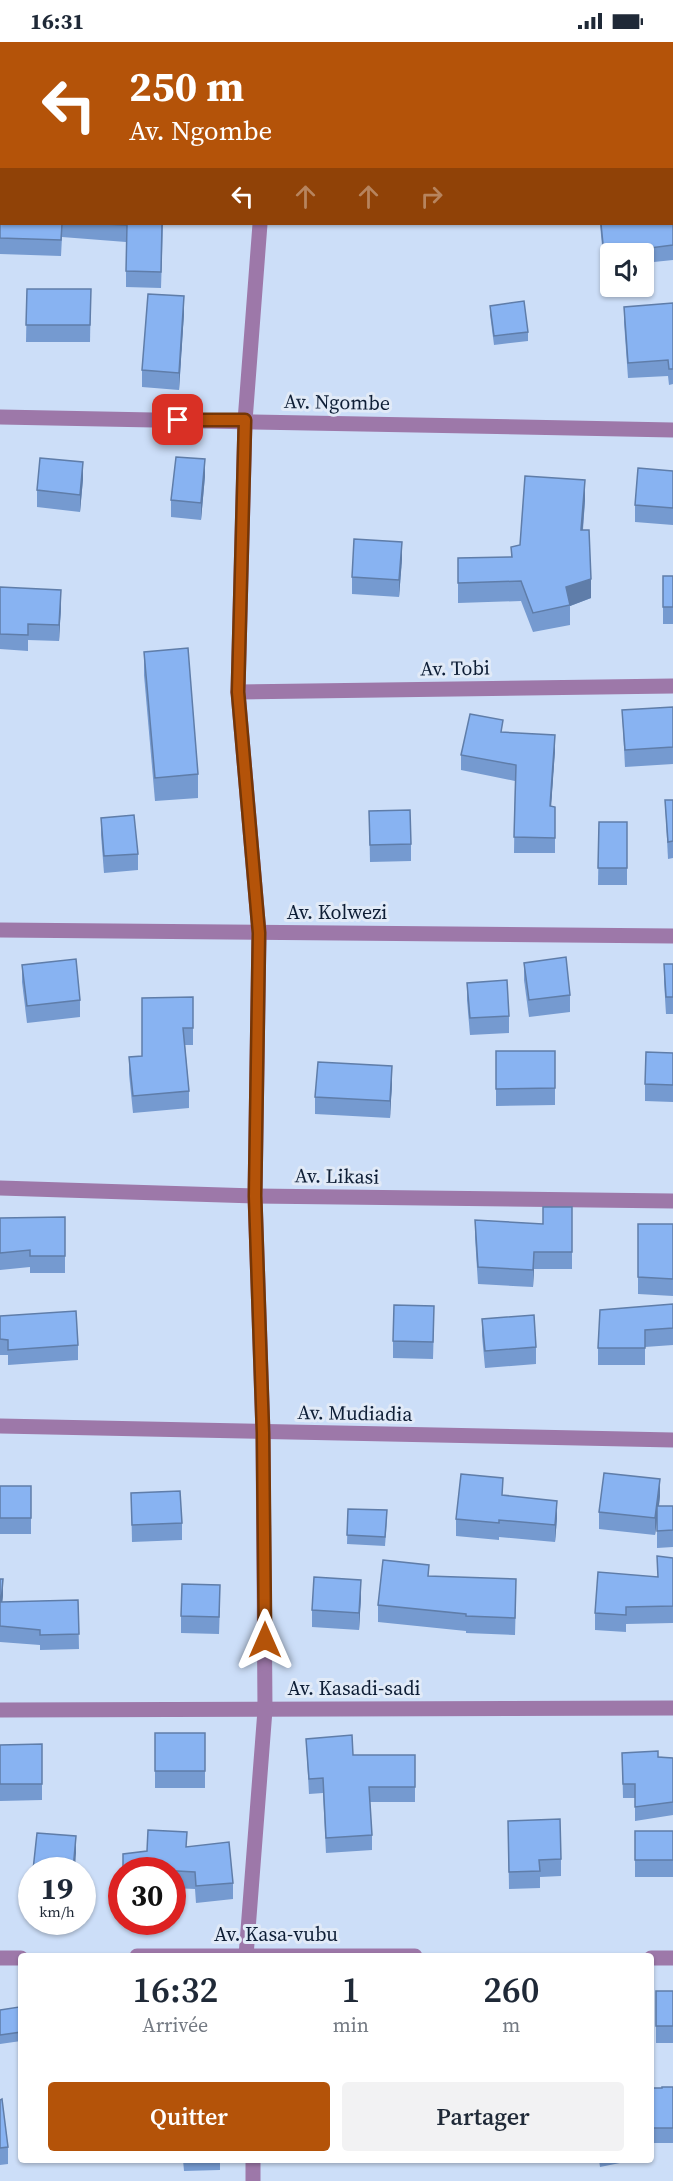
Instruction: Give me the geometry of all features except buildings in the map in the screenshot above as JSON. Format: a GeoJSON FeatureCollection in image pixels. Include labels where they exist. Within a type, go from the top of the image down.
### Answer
{"type":"FeatureCollection","features":[{"type":"Feature","properties":{"kind":"street"},"geometry":{"type":"LineString","coordinates":[[246,1953],[265,1710],[263,1433],[255,1196],[259,933],[238,692],[245,420],[260,225]]}},
{"type":"Feature","properties":{"kind":"street","name":"Av. Ngombe"},"geometry":{"type":"LineString","coordinates":[[0,417],[673,430]]}},
{"type":"Feature","properties":{"kind":"street","name":"Av. Tobi"},"geometry":{"type":"LineString","coordinates":[[238,692],[673,686]]}},
{"type":"Feature","properties":{"kind":"street","name":"Av. Kolwezi"},"geometry":{"type":"LineString","coordinates":[[0,930],[673,936]]}},
{"type":"Feature","properties":{"kind":"street","name":"Av. Likasi"},"geometry":{"type":"LineString","coordinates":[[0,1188],[255,1196],[673,1201]]}},
{"type":"Feature","properties":{"kind":"street","name":"Av. Mudiadia"},"geometry":{"type":"LineString","coordinates":[[0,1426],[673,1440]]}},
{"type":"Feature","properties":{"kind":"street","name":"Av. Kasadi-sadi"},"geometry":{"type":"LineString","coordinates":[[0,1710],[673,1708]]}},
{"type":"Feature","properties":{"kind":"street"},"geometry":{"type":"LineString","coordinates":[[0,1958],[18,1958]]}},
{"type":"Feature","properties":{"kind":"street"},"geometry":{"type":"LineString","coordinates":[[654,1958],[673,1958]]}},
{"type":"Feature","properties":{"kind":"street"},"geometry":{"type":"LineString","coordinates":[[253,2163],[253,2181]]}},
{"type":"Feature","properties":{"kind":"route"},"geometry":{"type":"LineString","coordinates":[[178,420],[245,420],[238,692],[259,933],[255,1196],[263,1433],[265,1640]]}}]}
